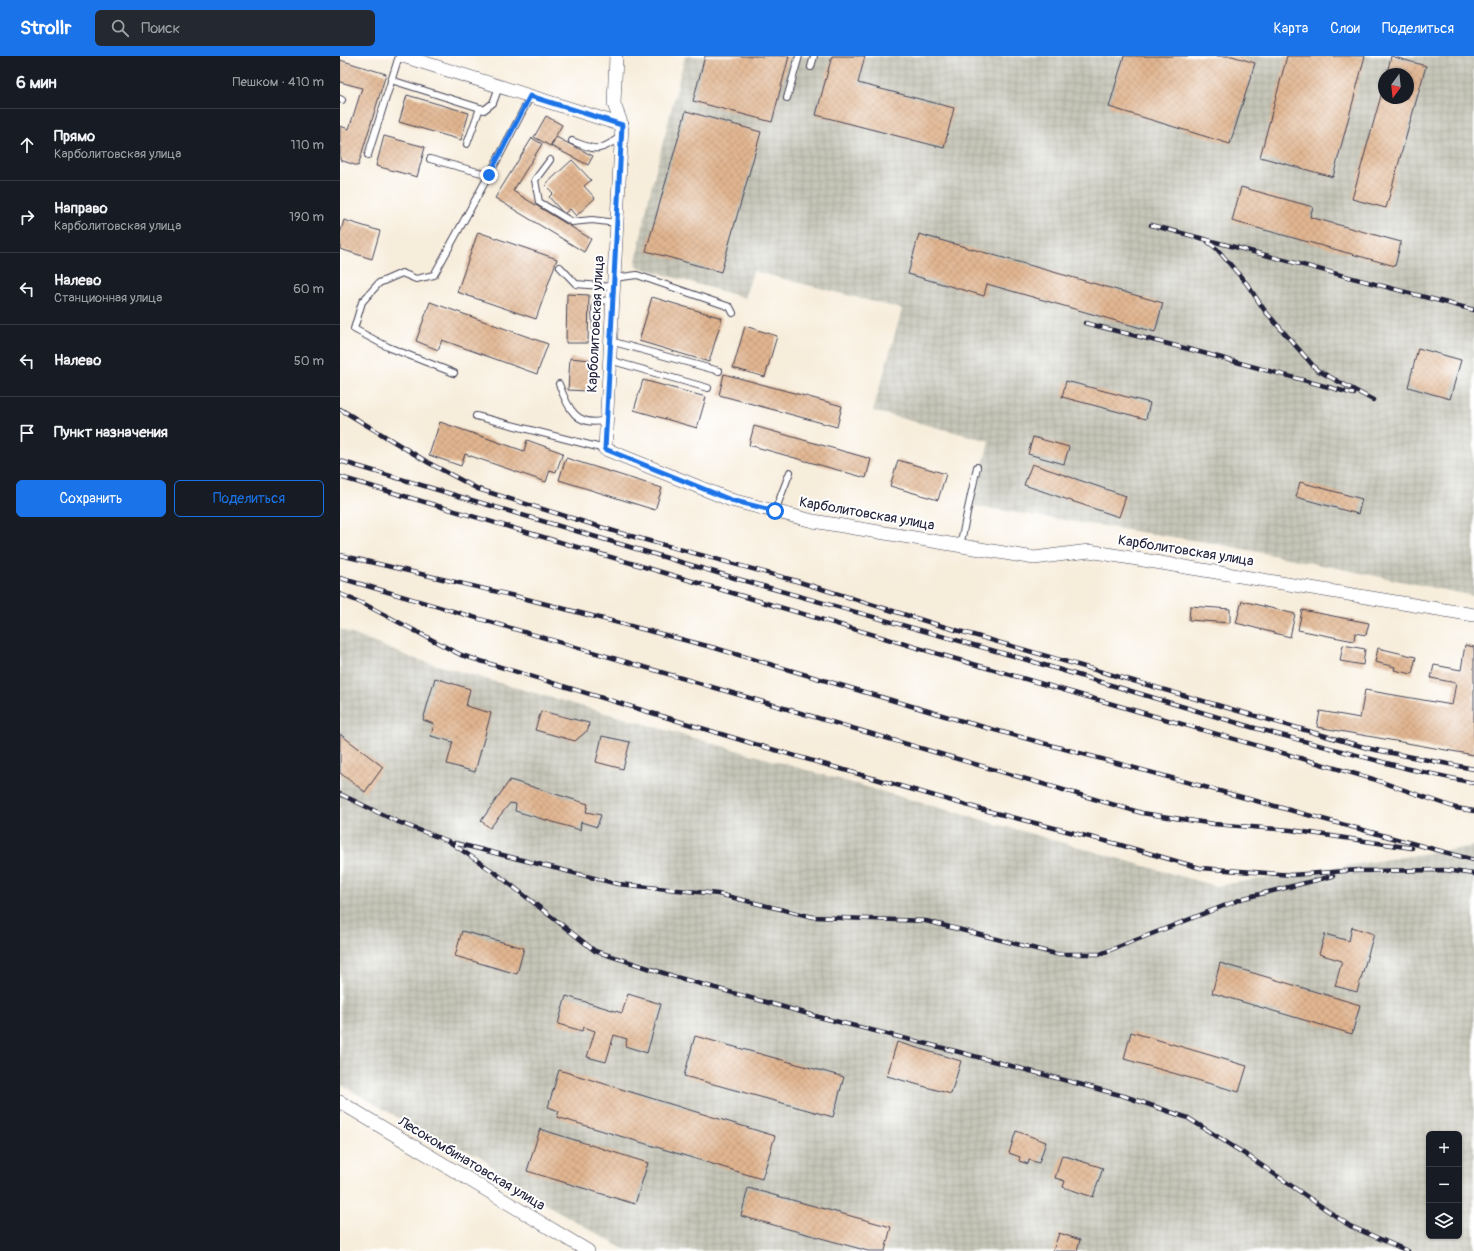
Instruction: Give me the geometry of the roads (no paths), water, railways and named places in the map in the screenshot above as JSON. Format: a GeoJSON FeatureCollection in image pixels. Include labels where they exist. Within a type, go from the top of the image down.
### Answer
{"type":"FeatureCollection","features":[{"type":"Feature","properties":{"kind":"street"},"geometry":{"type":"LineString","coordinates":[[403,56],[530,96],[622,131]]}},
{"type":"Feature","properties":{"kind":"street","name":"Карболитовская улица"},"geometry":{"type":"LineString","coordinates":[[616,56],[614,104],[622,131],[605,449],[731,500],[813,521],[1034,558],[1089,550],[1474,615]]}},
{"type":"Feature","properties":{"kind":"street","name":"Лесокомбинатовская улица"},"geometry":{"type":"LineString","coordinates":[[340,1102],[588,1251]]}},
{"type":"Feature","properties":{"kind":"lane"},"geometry":{"type":"LineString","coordinates":[[368,155],[399,56]]}},
{"type":"Feature","properties":{"kind":"lane"},"geometry":{"type":"LineString","coordinates":[[788,98],[799,56]]}},
{"type":"Feature","properties":{"kind":"lane"},"geometry":{"type":"LineString","coordinates":[[811,67],[814,56]]}},
{"type":"Feature","properties":{"kind":"lane"},"geometry":{"type":"LineString","coordinates":[[391,80],[484,110],[493,104],[499,87]]}},
{"type":"Feature","properties":{"kind":"lane"},"geometry":{"type":"LineString","coordinates":[[454,373],[388,347],[354,329],[362,302],[378,283],[402,273],[416,279],[434,275],[489,175],[530,96]]}},
{"type":"Feature","properties":{"kind":"lane"},"geometry":{"type":"LineString","coordinates":[[466,144],[480,108]]}},
{"type":"Feature","properties":{"kind":"lane"},"geometry":{"type":"LineString","coordinates":[[572,141],[590,149],[599,149],[622,131]]}},
{"type":"Feature","properties":{"kind":"lane"},"geometry":{"type":"LineString","coordinates":[[430,160],[489,175]]}},
{"type":"Feature","properties":{"kind":"lane"},"geometry":{"type":"LineString","coordinates":[[550,160],[535,180],[539,202],[572,222],[592,220],[617,223]]}},
{"type":"Feature","properties":{"kind":"lane"},"geometry":{"type":"LineString","coordinates":[[560,267],[576,284],[613,289]]}},
{"type":"Feature","properties":{"kind":"lane"},"geometry":{"type":"LineString","coordinates":[[596,329],[595,308],[597,301],[613,289],[637,275],[730,307],[733,313]]}},
{"type":"Feature","properties":{"kind":"lane"},"geometry":{"type":"LineString","coordinates":[[610,341],[719,371]]}},
{"type":"Feature","properties":{"kind":"lane"},"geometry":{"type":"LineString","coordinates":[[609,360],[708,388]]}},
{"type":"Feature","properties":{"kind":"lane"},"geometry":{"type":"LineString","coordinates":[[559,384],[564,397],[577,416],[586,422],[596,423],[606,420]]}},
{"type":"Feature","properties":{"kind":"lane"},"geometry":{"type":"LineString","coordinates":[[476,416],[605,449]]}},
{"type":"Feature","properties":{"kind":"lane"},"geometry":{"type":"LineString","coordinates":[[960,546],[978,467]]}},
{"type":"Feature","properties":{"kind":"lane"},"geometry":{"type":"LineString","coordinates":[[775,511],[790,472]]}},
{"type":"Feature","properties":{"kind":"railway"},"geometry":{"type":"LineString","coordinates":[[1151,225],[1474,310]]}},
{"type":"Feature","properties":{"kind":"railway"},"geometry":{"type":"LineString","coordinates":[[1208,242],[1217,249],[1247,284],[1265,311],[1317,370],[1373,400]]}},
{"type":"Feature","properties":{"kind":"railway"},"geometry":{"type":"LineString","coordinates":[[1085,323],[1196,351],[1354,394]]}},
{"type":"Feature","properties":{"kind":"railway"},"geometry":{"type":"LineString","coordinates":[[340,409],[429,463],[478,489],[620,533],[793,580],[935,624],[1371,749],[1474,769]]}},
{"type":"Feature","properties":{"kind":"railway"},"geometry":{"type":"LineString","coordinates":[[340,461],[738,579],[1024,659],[1251,727],[1409,769],[1474,783]]}},
{"type":"Feature","properties":{"kind":"railway"},"geometry":{"type":"LineString","coordinates":[[340,477],[935,653],[1373,779],[1456,808],[1474,811]]}},
{"type":"Feature","properties":{"kind":"railway"},"geometry":{"type":"LineString","coordinates":[[340,555],[519,597],[715,648],[969,723],[1474,860]]}},
{"type":"Feature","properties":{"kind":"railway"},"geometry":{"type":"LineString","coordinates":[[340,578],[1142,813],[1214,824],[1291,830],[1412,848]]}},
{"type":"Feature","properties":{"kind":"railway"},"geometry":{"type":"LineString","coordinates":[[340,594],[364,604],[461,655],[754,744],[980,809],[1117,844],[1200,868],[1292,875],[1359,870]]}},
{"type":"Feature","properties":{"kind":"railway"},"geometry":{"type":"LineString","coordinates":[[340,794],[398,822],[448,841],[497,874],[595,951],[676,977],[819,1017],[959,1052],[1124,1096],[1188,1118],[1251,1158],[1350,1226],[1408,1251]]}},
{"type":"Feature","properties":{"kind":"railway"},"geometry":{"type":"LineString","coordinates":[[455,843],[618,884],[718,894],[813,917],[926,921],[1056,954],[1100,954],[1244,898],[1333,876]]}},
{"type":"Feature","properties":{"kind":"railway"},"geometry":{"type":"LineString","coordinates":[[1354,871],[1445,870],[1474,874]]}}]}
